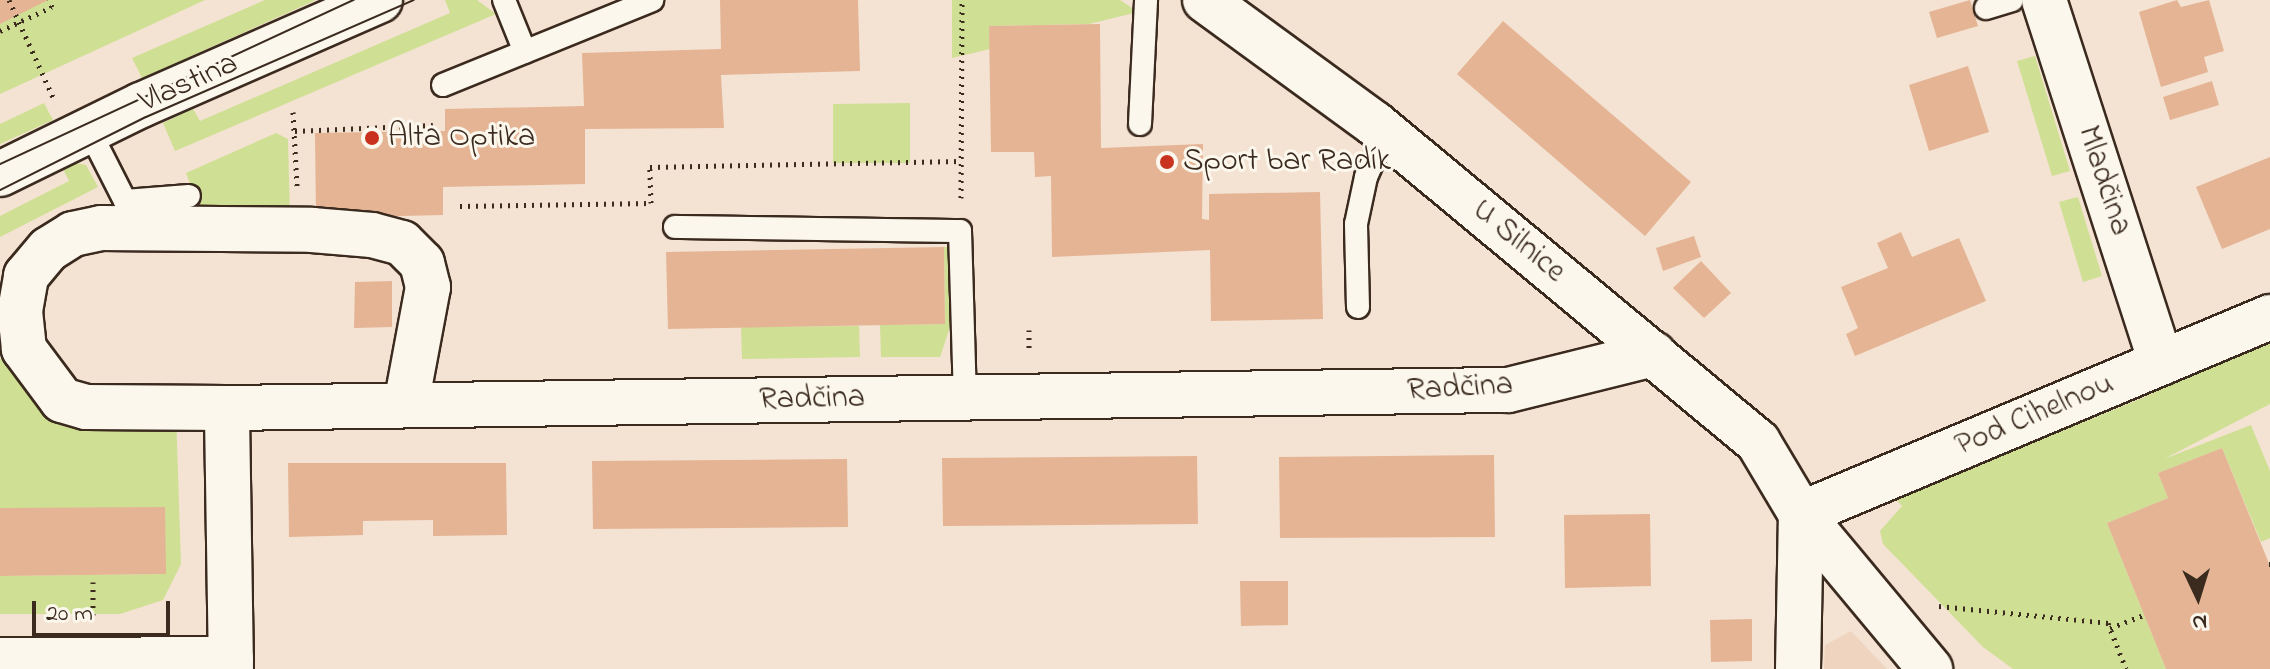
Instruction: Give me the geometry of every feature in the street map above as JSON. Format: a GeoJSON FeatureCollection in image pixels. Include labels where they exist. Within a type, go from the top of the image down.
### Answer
{"type":"FeatureCollection","features":[{"type":"Feature","properties":{"kind":"street","name":"Vlastina"},"geometry":{"type":"LineString","coordinates":[[0,174],[73,119],[380,0]]}},
{"type":"Feature","properties":{"kind":"street","name":"U Silnice"},"geometry":{"type":"LineString","coordinates":[[1205,0],[1386,132],[1758,442],[1801,514],[1930,669]]}},
{"type":"Feature","properties":{"kind":"street","name":"Mladčina"},"geometry":{"type":"LineString","coordinates":[[2044,0],[2161,363]]}},
{"type":"Feature","properties":{"kind":"street","name":"Radčina"},"geometry":{"type":"LineString","coordinates":[[299,231],[101,228],[73,234],[49,249],[26,276],[20,311],[24,349],[62,400],[86,407],[227,408],[1508,390],[1654,354]]}},
{"type":"Feature","properties":{"kind":"street"},"geometry":{"type":"LineString","coordinates":[[299,231],[372,235],[402,243],[422,263],[428,287],[406,405]]}},
{"type":"Feature","properties":{"kind":"street","name":"Pod Cihelnou"},"geometry":{"type":"LineString","coordinates":[[1801,514],[2270,317]]}},
{"type":"Feature","properties":{"kind":"street"},"geometry":{"type":"LineString","coordinates":[[0,660],[231,664],[227,408]]}},
{"type":"Feature","properties":{"kind":"street"},"geometry":{"type":"LineString","coordinates":[[1798,669],[1801,514]]}},
{"type":"Feature","properties":{"kind":"lane"},"geometry":{"type":"LineString","coordinates":[[504,0],[525,52]]}},
{"type":"Feature","properties":{"kind":"lane"},"geometry":{"type":"LineString","coordinates":[[443,85],[652,0]]}},
{"type":"Feature","properties":{"kind":"lane"},"geometry":{"type":"LineString","coordinates":[[1140,124],[1146,0]]}},
{"type":"Feature","properties":{"kind":"lane"},"geometry":{"type":"LineString","coordinates":[[1986,8],[2012,0]]}},
{"type":"Feature","properties":{"kind":"lane"},"geometry":{"type":"LineString","coordinates":[[73,119],[125,201],[189,196]]}},
{"type":"Feature","properties":{"kind":"lane"},"geometry":{"type":"LineString","coordinates":[[1358,307],[1356,224],[1366,177],[1386,132]]}},
{"type":"Feature","properties":{"kind":"lane"},"geometry":{"type":"LineString","coordinates":[[675,227],[960,231],[965,398]]}},
{"type":"Feature","properties":{"kind":"path"},"geometry":{"type":"LineString","coordinates":[[9,0],[73,119]]}},
{"type":"Feature","properties":{"kind":"path"},"geometry":{"type":"LineString","coordinates":[[0,31],[52,7],[49,0]]}},
{"type":"Feature","properties":{"kind":"path"},"geometry":{"type":"LineString","coordinates":[[961,198],[962,0]]}},
{"type":"Feature","properties":{"kind":"path"},"geometry":{"type":"LineString","coordinates":[[293,112],[299,231]]}},
{"type":"Feature","properties":{"kind":"path"},"geometry":{"type":"LineString","coordinates":[[295,131],[433,125]]}},
{"type":"Feature","properties":{"kind":"path"},"geometry":{"type":"LineString","coordinates":[[460,206],[651,203],[650,167],[961,161]]}},
{"type":"Feature","properties":{"kind":"path"},"geometry":{"type":"LineString","coordinates":[[1029,330],[1029,363]]}},
{"type":"Feature","properties":{"kind":"path"},"geometry":{"type":"LineString","coordinates":[[93,582],[93,620]]}},
{"type":"Feature","properties":{"kind":"path"},"geometry":{"type":"LineString","coordinates":[[1923,605],[2108,623],[2126,669]]}},
{"type":"Feature","properties":{"kind":"path"},"geometry":{"type":"LineString","coordinates":[[2110,628],[2144,615]]}},
{"type":"Feature","properties":{"kind":"shaded area"},"geometry":{"type":"Polygon","coordinates":[[[1851,631],[1887,669],[1824,669],[1825,645],[1851,631]]]}},
{"type":"Feature","properties":{"kind":"green space"},"geometry":{"type":"Polygon","coordinates":[[[44,0],[205,0],[0,94],[0,24],[44,0]]]}},
{"type":"Feature","properties":{"kind":"green space"},"geometry":{"type":"Polygon","coordinates":[[[265,0],[316,0],[142,78],[132,58],[265,0]]]}},
{"type":"Feature","properties":{"kind":"green space"},"geometry":{"type":"Polygon","coordinates":[[[445,0],[477,0],[496,14],[175,151],[163,123],[193,109],[200,121],[450,13],[445,0]]]}},
{"type":"Feature","properties":{"kind":"green space"},"geometry":{"type":"Polygon","coordinates":[[[952,0],[1120,0],[1138,12],[1089,24],[989,26],[990,49],[952,58],[952,0]]]}},
{"type":"Feature","properties":{"kind":"green space"},"geometry":{"type":"Polygon","coordinates":[[[2035,56],[2070,171],[2052,176],[2017,61],[2035,56]]]}},
{"type":"Feature","properties":{"kind":"green space"},"geometry":{"type":"Polygon","coordinates":[[[44,103],[53,120],[0,144],[0,124],[44,103]]]}},
{"type":"Feature","properties":{"kind":"green space"},"geometry":{"type":"Polygon","coordinates":[[[910,103],[910,163],[833,163],[833,104],[910,103]]]}},
{"type":"Feature","properties":{"kind":"green space"},"geometry":{"type":"Polygon","coordinates":[[[276,133],[288,139],[290,219],[177,215],[194,194],[186,173],[276,133]]]}},
{"type":"Feature","properties":{"kind":"green space"},"geometry":{"type":"Polygon","coordinates":[[[75,163],[86,165],[98,187],[0,237],[0,216],[69,181],[63,169],[75,163]]]}},
{"type":"Feature","properties":{"kind":"green space"},"geometry":{"type":"Polygon","coordinates":[[[2078,197],[2102,276],[2083,282],[2059,202],[2078,197]]]}},
{"type":"Feature","properties":{"kind":"green space"},"geometry":{"type":"Polygon","coordinates":[[[944,247],[952,247],[952,321],[940,357],[881,357],[880,325],[945,324],[944,247]]]}},
{"type":"Feature","properties":{"kind":"green space"},"geometry":{"type":"Polygon","coordinates":[[[859,326],[860,357],[742,359],[741,327],[859,326]]]}},
{"type":"Feature","properties":{"kind":"green space"},"geometry":{"type":"Polygon","coordinates":[[[2270,339],[2270,404],[2164,459],[2251,425],[2270,471],[2270,538],[2261,542],[2222,448],[2158,473],[2168,498],[2107,523],[2166,669],[2013,669],[1983,647],[1883,544],[1880,531],[1902,506],[1896,499],[2140,399],[2270,339]]]}},
{"type":"Feature","properties":{"kind":"green space"},"geometry":{"type":"Polygon","coordinates":[[[0,359],[15,360],[50,406],[176,413],[181,564],[163,600],[120,614],[0,614],[0,576],[166,574],[0,508],[0,359]]]}},
{"type":"Feature","properties":{"kind":"building"},"geometry":{"type":"Polygon","coordinates":[[[0,0],[48,0],[0,24],[0,0]]]}},
{"type":"Feature","properties":{"kind":"building"},"geometry":{"type":"Polygon","coordinates":[[[720,0],[858,0],[860,71],[721,75],[724,128],[585,129],[585,184],[443,187],[443,215],[316,218],[315,133],[445,131],[445,109],[584,106],[582,53],[721,49],[720,0]]]}},
{"type":"Feature","properties":{"kind":"building"},"geometry":{"type":"Polygon","coordinates":[[[1970,0],[1978,26],[1937,38],[1929,12],[1970,0]]]}},
{"type":"Feature","properties":{"kind":"building"},"geometry":{"type":"Polygon","coordinates":[[[2177,0],[2181,7],[2209,0],[2224,51],[2204,57],[2208,72],[2161,87],[2139,12],[2177,0]]]}},
{"type":"Feature","properties":{"kind":"building"},"geometry":{"type":"Polygon","coordinates":[[[1503,21],[1691,182],[1645,236],[1457,74],[1503,21]]]}},
{"type":"Feature","properties":{"kind":"building"},"geometry":{"type":"Polygon","coordinates":[[[1100,24],[1101,148],[1203,144],[1202,219],[1209,220],[1209,194],[1320,192],[1323,319],[1211,321],[1210,250],[1052,257],[1051,176],[1035,177],[1034,152],[991,152],[989,26],[1100,24]]]}},
{"type":"Feature","properties":{"kind":"building"},"geometry":{"type":"Polygon","coordinates":[[[1968,66],[1989,132],[1929,151],[1909,85],[1968,66]]]}},
{"type":"Feature","properties":{"kind":"building"},"geometry":{"type":"Polygon","coordinates":[[[2212,81],[2219,105],[2170,120],[2163,97],[2212,81]]]}},
{"type":"Feature","properties":{"kind":"building"},"geometry":{"type":"Polygon","coordinates":[[[2270,157],[2270,229],[2222,249],[2196,187],[2270,157]]]}},
{"type":"Feature","properties":{"kind":"building"},"geometry":{"type":"Polygon","coordinates":[[[1901,232],[1912,257],[1959,238],[1986,301],[1855,356],[1846,334],[1858,328],[1841,287],[1888,268],[1877,243],[1901,232]]]}},
{"type":"Feature","properties":{"kind":"building"},"geometry":{"type":"Polygon","coordinates":[[[1694,236],[1701,257],[1663,271],[1656,248],[1694,236]]]}},
{"type":"Feature","properties":{"kind":"building"},"geometry":{"type":"Polygon","coordinates":[[[944,247],[945,324],[668,329],[666,252],[944,247]]]}},
{"type":"Feature","properties":{"kind":"building"},"geometry":{"type":"Polygon","coordinates":[[[1701,261],[1731,293],[1704,318],[1673,288],[1701,261]]]}},
{"type":"Feature","properties":{"kind":"building"},"geometry":{"type":"Polygon","coordinates":[[[392,281],[392,327],[354,328],[355,282],[392,281]]]}},
{"type":"Feature","properties":{"kind":"building"},"geometry":{"type":"Polygon","coordinates":[[[2222,448],[2270,566],[2270,669],[2166,669],[2107,523],[2168,498],[2158,473],[2222,448]]]}},
{"type":"Feature","properties":{"kind":"building"},"geometry":{"type":"Polygon","coordinates":[[[1494,455],[1495,537],[1280,538],[1279,457],[1494,455]]]}},
{"type":"Feature","properties":{"kind":"building"},"geometry":{"type":"Polygon","coordinates":[[[1197,456],[1198,524],[943,526],[942,458],[1197,456]]]}},
{"type":"Feature","properties":{"kind":"building"},"geometry":{"type":"Polygon","coordinates":[[[847,459],[848,527],[593,529],[592,461],[847,459]]]}},
{"type":"Feature","properties":{"kind":"building"},"geometry":{"type":"Polygon","coordinates":[[[288,463],[506,463],[507,535],[433,536],[433,520],[363,521],[363,535],[289,537],[288,463]]]}},
{"type":"Feature","properties":{"kind":"building"},"geometry":{"type":"Polygon","coordinates":[[[165,507],[166,574],[0,576],[0,508],[165,507]]]}},
{"type":"Feature","properties":{"kind":"building"},"geometry":{"type":"Polygon","coordinates":[[[1650,514],[1651,586],[1565,588],[1564,515],[1650,514]]]}},
{"type":"Feature","properties":{"kind":"building"},"geometry":{"type":"Polygon","coordinates":[[[1240,581],[1288,581],[1288,625],[1241,626],[1240,581]]]}},
{"type":"Feature","properties":{"kind":"building"},"geometry":{"type":"Polygon","coordinates":[[[1752,619],[1752,661],[1711,662],[1710,620],[1752,619]]]}},
{"type":"Feature","properties":{"kind":"tram line"},"geometry":{"type":"LineString","coordinates":[[0,164],[354,0]]}},
{"type":"Feature","properties":{"kind":"tram line"},"geometry":{"type":"LineString","coordinates":[[0,190],[146,117],[414,0]]}},
{"type":"Feature","properties":{"kind":"place","name":"Alta Optika"},"geometry":{"type":"Point","coordinates":[372,138]}},
{"type":"Feature","properties":{"kind":"place","name":"Sport bar Radík"},"geometry":{"type":"Point","coordinates":[1167,162]}}]}
